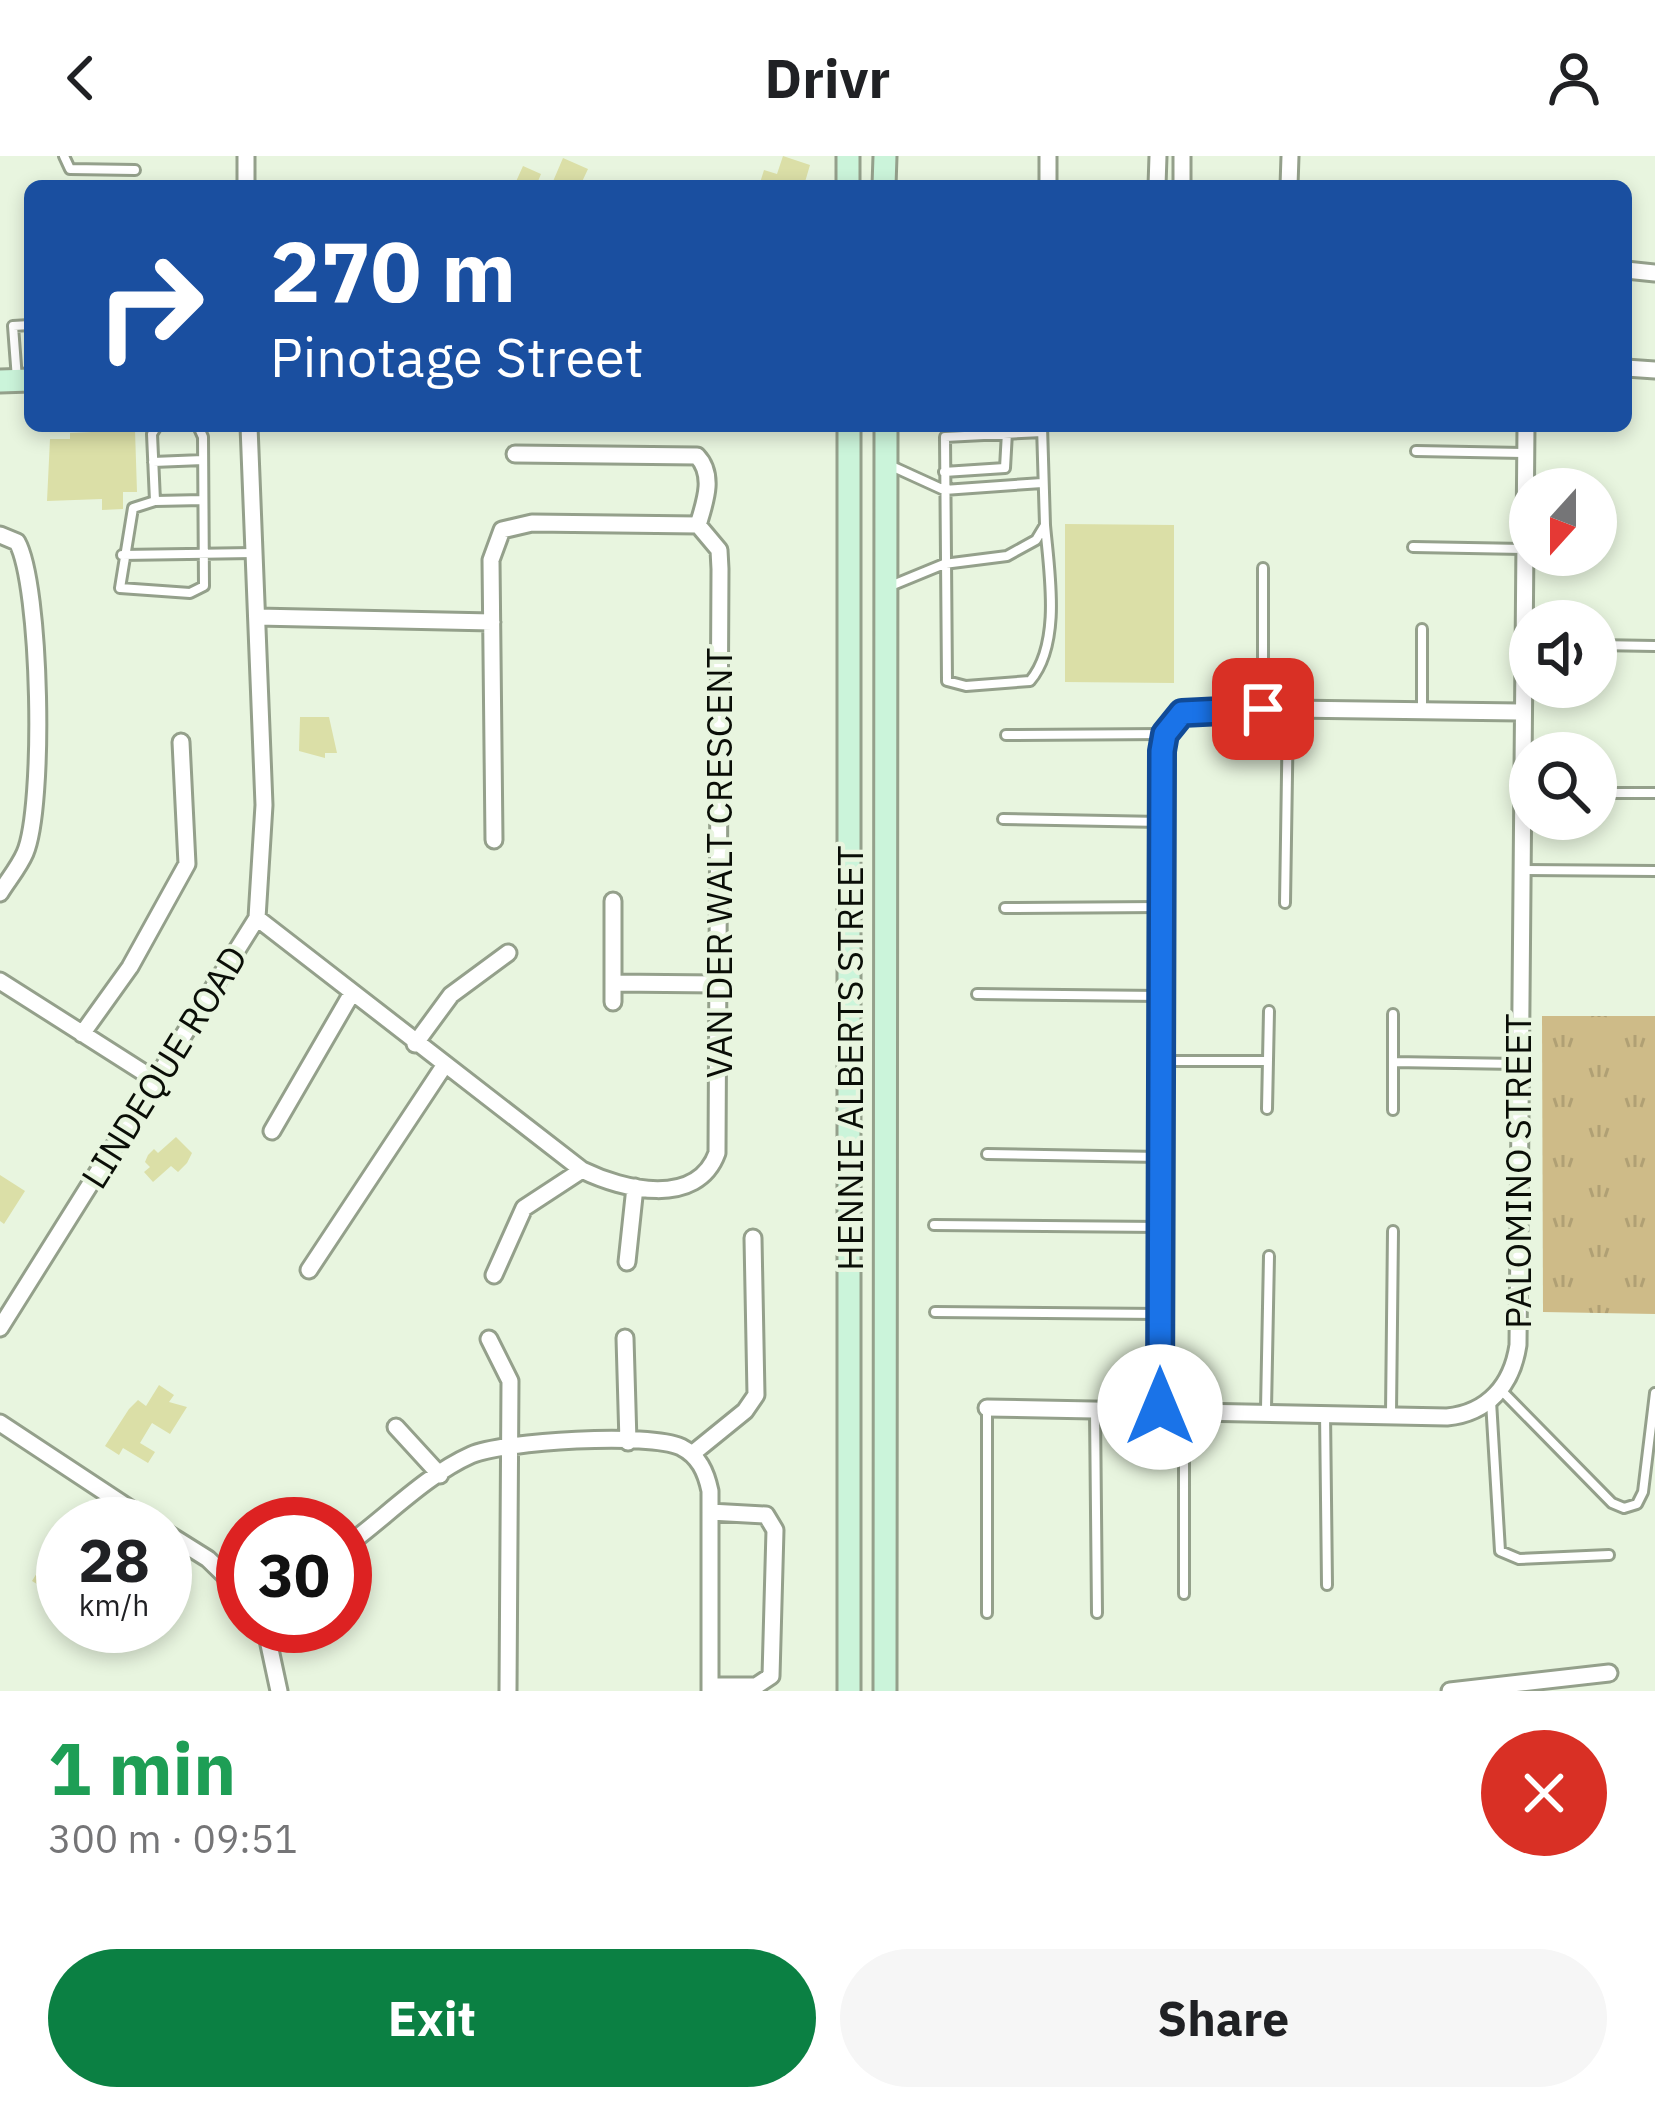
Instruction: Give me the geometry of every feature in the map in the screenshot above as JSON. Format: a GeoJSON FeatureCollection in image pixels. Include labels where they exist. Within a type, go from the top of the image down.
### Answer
{"type":"FeatureCollection","features":[{"type":"Feature","properties":{"kind":"street","name":"LINDEQUE ROAD"},"geometry":{"type":"LineString","coordinates":[[0,1328],[257,918],[264,805],[249,432]]}},
{"type":"Feature","properties":{"kind":"street","name":"HENNIE ALBERTS STREET"},"geometry":{"type":"LineString","coordinates":[[849,1691],[850,432]]}},
{"type":"Feature","properties":{"kind":"street","name":"HENNIE ALBERTS STREET"},"geometry":{"type":"LineString","coordinates":[[885,1691],[886,432]]}},
{"type":"Feature","properties":{"kind":"street","name":"PALOMINO STREET"},"geometry":{"type":"LineString","coordinates":[[1526,432],[1526,468]]}},
{"type":"Feature","properties":{"kind":"street"},"geometry":{"type":"LineString","coordinates":[[494,840],[491,560],[502,530],[532,523],[698,525],[707,493],[706,471],[697,456],[515,454]]}},
{"type":"Feature","properties":{"kind":"street","name":"VAN DER WALT CRESCENT"},"geometry":{"type":"LineString","coordinates":[[257,918],[582,1170],[635,1187],[683,1187],[710,1172],[717,1153],[720,569],[719,550],[698,525]]}},
{"type":"Feature","properties":{"kind":"street"},"geometry":{"type":"LineString","coordinates":[[0,535],[17,542],[31,583],[38,794],[25,853],[0,892]]}},
{"type":"Feature","properties":{"kind":"street"},"geometry":{"type":"LineString","coordinates":[[256,616],[492,622]]}},
{"type":"Feature","properties":{"kind":"street","name":"PALOMINO STREET"},"geometry":{"type":"LineString","coordinates":[[1520,708],[1521,732]]}},
{"type":"Feature","properties":{"kind":"street"},"geometry":{"type":"LineString","coordinates":[[1160,1407],[1160,822],[1165,734],[1182,713],[1263,709],[1520,712]]}},
{"type":"Feature","properties":{"kind":"street"},"geometry":{"type":"LineString","coordinates":[[82,1034],[130,967],[187,864],[181,742]]}},
{"type":"Feature","properties":{"kind":"street","name":"PALOMINO STREET"},"geometry":{"type":"LineString","coordinates":[[1496,1396],[1518,1346],[1522,840]]}},
{"type":"Feature","properties":{"kind":"street"},"geometry":{"type":"LineString","coordinates":[[613,901],[613,1003]]}},
{"type":"Feature","properties":{"kind":"street"},"geometry":{"type":"LineString","coordinates":[[416,1044],[452,995],[508,953]]}},
{"type":"Feature","properties":{"kind":"street"},"geometry":{"type":"LineString","coordinates":[[0,981],[157,1081]]}},
{"type":"Feature","properties":{"kind":"street"},"geometry":{"type":"LineString","coordinates":[[613,983],[718,984]]}},
{"type":"Feature","properties":{"kind":"street"},"geometry":{"type":"LineString","coordinates":[[272,1131],[352,993]]}},
{"type":"Feature","properties":{"kind":"street"},"geometry":{"type":"LineString","coordinates":[[310,1270],[444,1066]]}},
{"type":"Feature","properties":{"kind":"street"},"geometry":{"type":"LineString","coordinates":[[494,1275],[524,1208],[582,1170]]}},
{"type":"Feature","properties":{"kind":"street"},"geometry":{"type":"LineString","coordinates":[[627,1262],[635,1187]]}},
{"type":"Feature","properties":{"kind":"street"},"geometry":{"type":"LineString","coordinates":[[692,1454],[746,1411],[756,1395],[753,1238]]}},
{"type":"Feature","properties":{"kind":"street"},"geometry":{"type":"LineString","coordinates":[[625,1339],[628,1442]]}},
{"type":"Feature","properties":{"kind":"street"},"geometry":{"type":"LineString","coordinates":[[489,1340],[510,1381],[508,1691]]}},
{"type":"Feature","properties":{"kind":"street"},"geometry":{"type":"LineString","coordinates":[[987,1408],[1160,1407],[1456,1416],[1496,1396]]}},
{"type":"Feature","properties":{"kind":"street"},"geometry":{"type":"LineString","coordinates":[[0,1424],[112,1497]]}},
{"type":"Feature","properties":{"kind":"street"},"geometry":{"type":"LineString","coordinates":[[396,1427],[440,1475]]}},
{"type":"Feature","properties":{"kind":"street"},"geometry":{"type":"LineString","coordinates":[[372,1527],[475,1454],[507,1445],[667,1443],[692,1454],[707,1477],[710,1688],[756,1686],[771,1676],[775,1530],[766,1515],[710,1512]]}},
{"type":"Feature","properties":{"kind":"street"},"geometry":{"type":"LineString","coordinates":[[271,1653],[279,1691]]}},
{"type":"Feature","properties":{"kind":"street"},"geometry":{"type":"LineString","coordinates":[[1450,1691],[1518,1687],[1610,1673]]}},
{"type":"Feature","properties":{"kind":"lane"},"geometry":{"type":"LineString","coordinates":[[64,156],[65,166],[74,170],[136,170]]}},
{"type":"Feature","properties":{"kind":"lane"},"geometry":{"type":"LineString","coordinates":[[16,381],[13,326],[24,325]]}},
{"type":"Feature","properties":{"kind":"lane"},"geometry":{"type":"LineString","coordinates":[[155,500],[156,432]]}},
{"type":"Feature","properties":{"kind":"lane"},"geometry":{"type":"LineString","coordinates":[[199,432],[203,460],[204,586],[190,592],[124,591],[118,584],[134,508],[155,500],[203,500]]}},
{"type":"Feature","properties":{"kind":"lane"},"geometry":{"type":"LineString","coordinates":[[944,472],[1005,467],[1007,432],[945,437],[944,472],[944,564],[947,681],[966,686],[1030,681],[1047,640],[1042,432]]}},
{"type":"Feature","properties":{"kind":"lane"},"geometry":{"type":"LineString","coordinates":[[1416,451],[1526,453]]}},
{"type":"Feature","properties":{"kind":"lane"},"geometry":{"type":"LineString","coordinates":[[153,462],[203,460]]}},
{"type":"Feature","properties":{"kind":"lane"},"geometry":{"type":"LineString","coordinates":[[886,464],[944,490],[1042,483]]}},
{"type":"Feature","properties":{"kind":"lane"},"geometry":{"type":"LineString","coordinates":[[886,587],[944,564],[1006,556],[1036,540],[1045,525]]}},
{"type":"Feature","properties":{"kind":"lane"},"geometry":{"type":"LineString","coordinates":[[1413,548],[1509,549]]}},
{"type":"Feature","properties":{"kind":"lane"},"geometry":{"type":"LineString","coordinates":[[122,555],[254,553]]}},
{"type":"Feature","properties":{"kind":"lane"},"geometry":{"type":"LineString","coordinates":[[1263,568],[1263,709]]}},
{"type":"Feature","properties":{"kind":"lane"},"geometry":{"type":"LineString","coordinates":[[1422,628],[1422,711]]}},
{"type":"Feature","properties":{"kind":"lane"},"geometry":{"type":"LineString","coordinates":[[1617,645],[1655,646]]}},
{"type":"Feature","properties":{"kind":"lane"},"geometry":{"type":"LineString","coordinates":[[1285,903],[1288,710]]}},
{"type":"Feature","properties":{"kind":"lane"},"geometry":{"type":"LineString","coordinates":[[1006,735],[1165,734]]}},
{"type":"Feature","properties":{"kind":"lane"},"geometry":{"type":"LineString","coordinates":[[1617,793],[1655,794]]}},
{"type":"Feature","properties":{"kind":"lane"},"geometry":{"type":"LineString","coordinates":[[1003,819],[1160,822]]}},
{"type":"Feature","properties":{"kind":"lane"},"geometry":{"type":"LineString","coordinates":[[1520,870],[1655,872]]}},
{"type":"Feature","properties":{"kind":"lane"},"geometry":{"type":"LineString","coordinates":[[1005,908],[1160,908]]}},
{"type":"Feature","properties":{"kind":"lane"},"geometry":{"type":"LineString","coordinates":[[977,994],[1160,995]]}},
{"type":"Feature","properties":{"kind":"lane"},"geometry":{"type":"LineString","coordinates":[[1267,1109],[1269,1011]]}},
{"type":"Feature","properties":{"kind":"lane"},"geometry":{"type":"LineString","coordinates":[[1393,1110],[1394,1014]]}},
{"type":"Feature","properties":{"kind":"lane"},"geometry":{"type":"LineString","coordinates":[[1160,1061],[1268,1061]]}},
{"type":"Feature","properties":{"kind":"lane"},"geometry":{"type":"LineString","coordinates":[[1393,1062],[1519,1064]]}},
{"type":"Feature","properties":{"kind":"lane"},"geometry":{"type":"LineString","coordinates":[[987,1154],[1160,1157]]}},
{"type":"Feature","properties":{"kind":"lane"},"geometry":{"type":"LineString","coordinates":[[934,1225],[1160,1227]]}},
{"type":"Feature","properties":{"kind":"lane"},"geometry":{"type":"LineString","coordinates":[[1391,1413],[1393,1231]]}},
{"type":"Feature","properties":{"kind":"lane"},"geometry":{"type":"LineString","coordinates":[[1266,1409],[1269,1256]]}},
{"type":"Feature","properties":{"kind":"lane"},"geometry":{"type":"LineString","coordinates":[[935,1312],[1160,1314]]}},
{"type":"Feature","properties":{"kind":"lane"},"geometry":{"type":"LineString","coordinates":[[1496,1396],[1612,1503],[1624,1508],[1636,1504],[1642,1492],[1655,1393]]}},
{"type":"Feature","properties":{"kind":"lane"},"geometry":{"type":"LineString","coordinates":[[1496,1396],[1500,1551],[1519,1559],[1609,1555]]}},
{"type":"Feature","properties":{"kind":"lane"},"geometry":{"type":"LineString","coordinates":[[987,1408],[987,1613]]}},
{"type":"Feature","properties":{"kind":"lane"},"geometry":{"type":"LineString","coordinates":[[1095,1408],[1097,1613]]}},
{"type":"Feature","properties":{"kind":"lane"},"geometry":{"type":"LineString","coordinates":[[1184,1408],[1184,1594]]}},
{"type":"Feature","properties":{"kind":"lane"},"geometry":{"type":"LineString","coordinates":[[1325,1411],[1327,1585]]}},
{"type":"Feature","properties":{"kind":"green space"},"geometry":{"type":"Polygon","coordinates":[[[1542,1016],[1655,1016],[1655,1314],[1543,1312],[1542,1016]]]}},
{"type":"Feature","properties":{"kind":"building"},"geometry":{"type":"Polygon","coordinates":[[[783,156],[810,165],[806,180],[761,180],[764,170],[777,174],[783,156]]]}},
{"type":"Feature","properties":{"kind":"building"},"geometry":{"type":"Polygon","coordinates":[[[563,158],[588,169],[583,180],[554,180],[563,158]]]}},
{"type":"Feature","properties":{"kind":"building"},"geometry":{"type":"Polygon","coordinates":[[[523,166],[541,174],[538,180],[517,180],[523,166]]]}},
{"type":"Feature","properties":{"kind":"building"},"geometry":{"type":"Polygon","coordinates":[[[135,432],[137,492],[123,492],[123,509],[102,510],[102,499],[47,501],[50,439],[70,439],[70,433],[135,432]]]}},
{"type":"Feature","properties":{"kind":"building"},"geometry":{"type":"Polygon","coordinates":[[[1065,524],[1174,525],[1174,683],[1065,682],[1065,524]]]}},
{"type":"Feature","properties":{"kind":"building"},"geometry":{"type":"Polygon","coordinates":[[[300,717],[329,717],[337,753],[325,753],[325,758],[299,751],[300,717]]]}},
{"type":"Feature","properties":{"kind":"building"},"geometry":{"type":"Polygon","coordinates":[[[176,1137],[192,1153],[187,1163],[178,1172],[171,1166],[153,1182],[144,1172],[150,1167],[145,1162],[148,1155],[154,1149],[158,1153],[176,1137]]]}},
{"type":"Feature","properties":{"kind":"building"},"geometry":{"type":"Polygon","coordinates":[[[0,1175],[25,1191],[4,1224],[0,1221],[0,1175]]]}},
{"type":"Feature","properties":{"kind":"building"},"geometry":{"type":"Polygon","coordinates":[[[159,1385],[174,1395],[169,1402],[187,1407],[170,1434],[152,1423],[140,1443],[155,1452],[148,1463],[123,1448],[119,1455],[105,1446],[129,1409],[138,1400],[146,1406],[159,1385]]]}},
{"type":"Feature","properties":{"kind":"route"},"geometry":{"type":"LineString","coordinates":[[1160,1407],[1162,751],[1165,734],[1182,713],[1203,708],[1263,709]]}}]}
